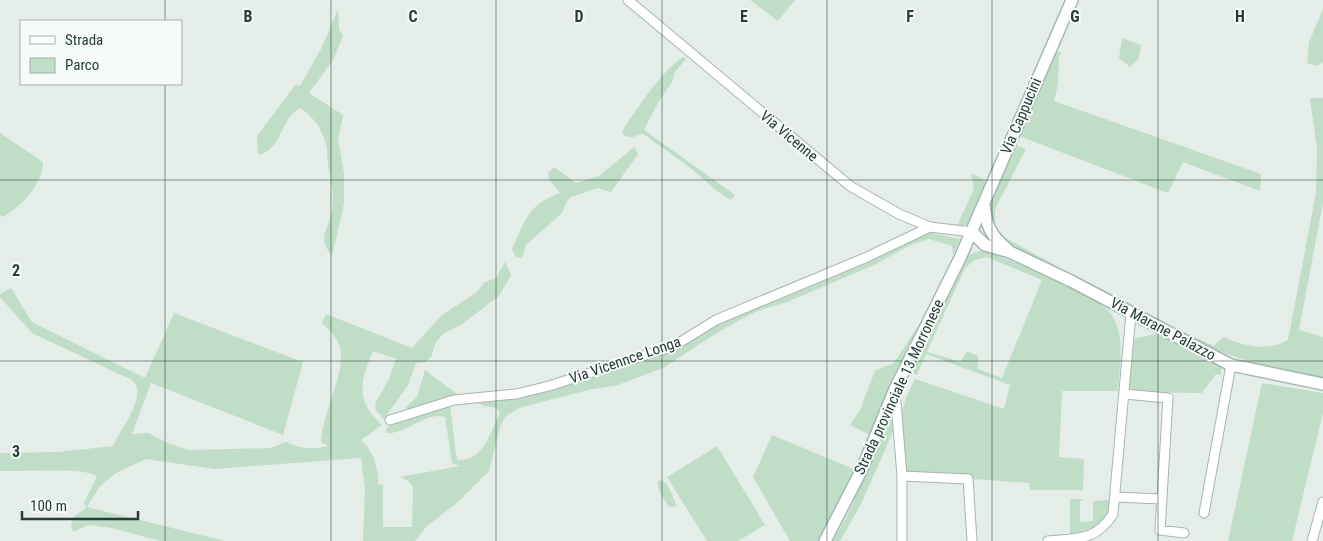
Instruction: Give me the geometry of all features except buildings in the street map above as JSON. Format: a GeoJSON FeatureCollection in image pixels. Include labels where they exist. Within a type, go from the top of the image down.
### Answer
{"type":"FeatureCollection","features":[{"type":"Feature","properties":{"kind":"main road","name":"Via Cappucini"},"geometry":{"type":"LineString","coordinates":[[972,232],[1072,0]]}},
{"type":"Feature","properties":{"kind":"main road"},"geometry":{"type":"LineString","coordinates":[[972,232],[991,234],[985,220],[984,203]]}},
{"type":"Feature","properties":{"kind":"main road","name":"Via Marane Palazzo"},"geometry":{"type":"LineString","coordinates":[[972,232],[985,245],[1010,252],[1071,281],[1231,365],[1323,384]]}},
{"type":"Feature","properties":{"kind":"main road","name":"Strada provinciale 13 Morronese"},"geometry":{"type":"LineString","coordinates":[[825,541],[862,469],[895,389],[972,232]]}},
{"type":"Feature","properties":{"kind":"main road","name":"Via Marane Palazzo"},"geometry":{"type":"LineString","coordinates":[[991,234],[1010,252]]}},
{"type":"Feature","properties":{"kind":"main road"},"geometry":{"type":"LineString","coordinates":[[960,258],[972,249],[985,245]]}},
{"type":"Feature","properties":{"kind":"street","name":"Via Vicenne"},"geometry":{"type":"LineString","coordinates":[[628,0],[850,186],[899,214],[930,227],[972,232]]}},
{"type":"Feature","properties":{"kind":"street","name":"Via Vicennce Longa"},"geometry":{"type":"LineString","coordinates":[[390,420],[454,400],[516,394],[549,386],[674,346],[716,320],[867,257],[930,227]]}},
{"type":"Feature","properties":{"kind":"street"},"geometry":{"type":"LineString","coordinates":[[1048,541],[1075,540],[1093,536],[1105,528],[1113,514],[1131,313]]}},
{"type":"Feature","properties":{"kind":"street"},"geometry":{"type":"LineString","coordinates":[[1204,513],[1231,365]]}},
{"type":"Feature","properties":{"kind":"street"},"geometry":{"type":"LineString","coordinates":[[895,389],[902,476],[902,541]]}},
{"type":"Feature","properties":{"kind":"street"},"geometry":{"type":"LineString","coordinates":[[1124,394],[1168,398],[1160,530],[1184,533]]}},
{"type":"Feature","properties":{"kind":"street"},"geometry":{"type":"LineString","coordinates":[[902,476],[968,479],[972,541]]}},
{"type":"Feature","properties":{"kind":"street"},"geometry":{"type":"LineString","coordinates":[[1115,497],[1162,499]]}},
{"type":"Feature","properties":{"kind":"street"},"geometry":{"type":"LineString","coordinates":[[1312,541],[1323,502]]}},
{"type":"Feature","properties":{"kind":"green space"},"geometry":{"type":"Polygon","coordinates":[[[750,0],[795,0],[778,21],[750,0]]]}},
{"type":"Feature","properties":{"kind":"green space"},"geometry":{"type":"Polygon","coordinates":[[[338,9],[339,29],[343,36],[333,60],[309,93],[343,115],[338,139],[344,173],[344,204],[332,256],[327,249],[324,238],[332,210],[333,192],[327,146],[319,127],[300,108],[294,112],[272,147],[258,155],[257,136],[296,84],[300,86],[321,49],[338,9]]]}},
{"type":"Feature","properties":{"kind":"green space"},"geometry":{"type":"Polygon","coordinates":[[[1323,9],[1323,62],[1317,66],[1307,63],[1309,42],[1323,9]]]}},
{"type":"Feature","properties":{"kind":"green space"},"geometry":{"type":"Polygon","coordinates":[[[1122,38],[1141,45],[1139,58],[1130,67],[1119,58],[1122,38]]]}},
{"type":"Feature","properties":{"kind":"green space"},"geometry":{"type":"Polygon","coordinates":[[[1054,51],[1062,53],[1059,56],[1058,84],[1054,101],[1261,174],[1260,191],[1183,162],[1168,193],[1019,136],[1054,51]]]}},
{"type":"Feature","properties":{"kind":"green space"},"geometry":{"type":"Polygon","coordinates":[[[683,57],[686,59],[675,72],[672,82],[659,101],[644,130],[735,195],[731,200],[642,133],[632,137],[622,134],[624,128],[650,90],[683,57]]]}},
{"type":"Feature","properties":{"kind":"green space"},"geometry":{"type":"Polygon","coordinates":[[[1310,98],[1323,98],[1323,202],[1299,330],[1323,337],[1323,382],[1229,355],[1184,336],[1141,313],[1214,346],[1223,337],[1247,345],[1264,347],[1280,344],[1288,340],[1316,193],[1317,149],[1310,98]]]}},
{"type":"Feature","properties":{"kind":"green space"},"geometry":{"type":"Polygon","coordinates":[[[0,133],[43,162],[42,170],[35,186],[23,202],[2,217],[0,215],[0,133]]]}},
{"type":"Feature","properties":{"kind":"green space"},"geometry":{"type":"Polygon","coordinates":[[[1013,144],[1026,149],[995,209],[995,232],[1060,268],[1058,273],[1008,247],[994,235],[987,205],[1013,144]]]}},
{"type":"Feature","properties":{"kind":"green space"},"geometry":{"type":"Polygon","coordinates":[[[634,147],[638,154],[611,192],[598,188],[571,197],[567,201],[562,213],[526,245],[522,258],[516,257],[512,249],[529,215],[541,203],[560,193],[549,179],[548,173],[554,167],[576,183],[599,176],[634,147]]]}},
{"type":"Feature","properties":{"kind":"green space"},"geometry":{"type":"Polygon","coordinates":[[[971,173],[988,182],[969,223],[959,229],[918,220],[957,226],[974,189],[971,173]]]}},
{"type":"Feature","properties":{"kind":"green space"},"geometry":{"type":"Polygon","coordinates":[[[927,232],[960,239],[953,255],[952,246],[929,239],[911,245],[874,265],[787,302],[757,311],[720,331],[663,368],[615,386],[592,389],[519,408],[506,416],[501,424],[489,471],[457,503],[427,526],[415,541],[363,541],[365,488],[361,458],[214,469],[146,459],[116,473],[100,486],[87,507],[225,541],[160,541],[112,528],[89,525],[73,532],[71,525],[75,516],[86,508],[84,503],[97,476],[90,473],[66,471],[0,471],[0,453],[58,452],[113,446],[131,413],[137,395],[137,387],[130,379],[32,333],[0,297],[0,294],[11,288],[32,322],[145,378],[174,313],[303,362],[283,435],[151,383],[132,434],[149,433],[165,442],[188,450],[271,448],[286,442],[301,447],[317,448],[328,446],[321,442],[322,431],[341,363],[339,344],[322,323],[326,314],[412,348],[442,315],[476,293],[485,282],[496,278],[505,262],[511,275],[499,296],[462,324],[443,334],[436,342],[431,357],[425,362],[416,363],[408,385],[384,419],[376,411],[375,404],[389,379],[396,359],[373,351],[365,372],[362,390],[364,399],[367,408],[382,425],[361,440],[369,449],[374,460],[378,484],[383,485],[383,527],[412,527],[413,487],[410,482],[400,477],[460,466],[452,463],[445,417],[431,417],[393,433],[386,433],[387,428],[394,422],[450,404],[456,455],[458,460],[467,459],[480,451],[500,413],[497,408],[483,406],[476,401],[527,396],[659,357],[686,344],[721,321],[927,232]]]}},
{"type":"Feature","properties":{"kind":"green space"},"geometry":{"type":"Polygon","coordinates":[[[979,251],[990,253],[1025,267],[1066,285],[1099,303],[1108,310],[1115,320],[1120,342],[1118,391],[1062,391],[1059,457],[1084,459],[1083,490],[1030,490],[1029,483],[904,474],[900,418],[906,398],[915,379],[1004,409],[1010,385],[926,354],[917,375],[911,373],[947,290],[966,256],[979,251]],[[987,257],[975,260],[965,268],[927,352],[961,362],[967,351],[978,356],[978,369],[1002,378],[1042,280],[987,257]]]}},
{"type":"Feature","properties":{"kind":"green space"},"geometry":{"type":"Polygon","coordinates":[[[928,311],[872,436],[850,425],[860,410],[875,371],[894,363],[928,311]]]}},
{"type":"Feature","properties":{"kind":"green space"},"geometry":{"type":"Polygon","coordinates":[[[1155,334],[1222,364],[1221,375],[1216,374],[1202,393],[1129,392],[1133,339],[1155,334]]]}},
{"type":"Feature","properties":{"kind":"green space"},"geometry":{"type":"Polygon","coordinates":[[[425,370],[461,397],[407,413],[406,407],[417,397],[425,370]]]}},
{"type":"Feature","properties":{"kind":"green space"},"geometry":{"type":"Polygon","coordinates":[[[1262,383],[1323,393],[1323,413],[1292,541],[1228,541],[1262,383]]]}},
{"type":"Feature","properties":{"kind":"green space"},"geometry":{"type":"Polygon","coordinates":[[[895,408],[894,429],[861,504],[840,541],[833,541],[848,514],[895,408]]]}},
{"type":"Feature","properties":{"kind":"green space"},"geometry":{"type":"Polygon","coordinates":[[[772,435],[856,470],[823,541],[790,541],[753,477],[772,435]]]}},
{"type":"Feature","properties":{"kind":"green space"},"geometry":{"type":"Polygon","coordinates":[[[717,446],[765,525],[738,541],[707,541],[667,477],[717,446]]]}},
{"type":"Feature","properties":{"kind":"green space"},"geometry":{"type":"Polygon","coordinates":[[[661,480],[667,484],[677,506],[669,507],[663,498],[658,484],[658,481],[661,480]]]}},
{"type":"Feature","properties":{"kind":"green space"},"geometry":{"type":"Polygon","coordinates":[[[1070,499],[1084,499],[1080,501],[1080,522],[1093,521],[1093,501],[1109,500],[1106,516],[1092,530],[1070,536],[1070,499]]]}}]}
